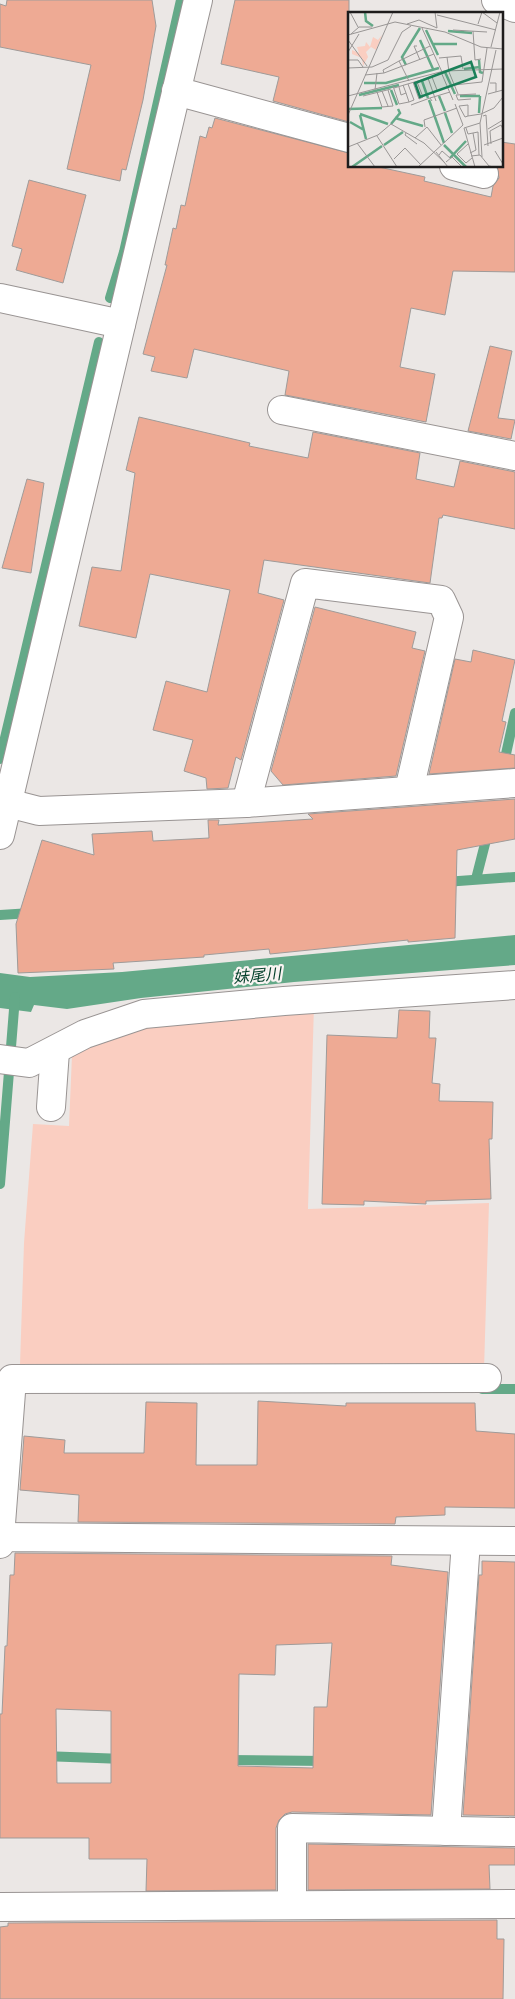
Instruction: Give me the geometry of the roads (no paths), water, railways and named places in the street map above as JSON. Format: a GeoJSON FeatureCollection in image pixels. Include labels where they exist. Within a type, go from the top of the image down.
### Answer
{"type":"FeatureCollection","features":[{"type":"Feature","properties":{"kind":"street"},"geometry":{"type":"LineString","coordinates":[[0,835],[4,802],[198,0]]}},
{"type":"Feature","properties":{"kind":"street"},"geometry":{"type":"LineString","coordinates":[[496,0],[515,8]]}},
{"type":"Feature","properties":{"kind":"street"},"geometry":{"type":"LineString","coordinates":[[176,91],[348,138]]}},
{"type":"Feature","properties":{"kind":"street"},"geometry":{"type":"LineString","coordinates":[[462,168],[484,174]]}},
{"type":"Feature","properties":{"kind":"street"},"geometry":{"type":"LineString","coordinates":[[0,298],[121,324]]}},
{"type":"Feature","properties":{"kind":"street"},"geometry":{"type":"LineString","coordinates":[[282,410],[515,456]]}},
{"type":"Feature","properties":{"kind":"street"},"geometry":{"type":"LineString","coordinates":[[246,803],[305,583],[441,600],[449,617],[409,790]]}},
{"type":"Feature","properties":{"kind":"street"},"geometry":{"type":"LineString","coordinates":[[4,802],[39,812],[246,803],[515,783]]}},
{"type":"Feature","properties":{"kind":"street"},"geometry":{"type":"LineString","coordinates":[[0,1059],[29,1063],[84,1034],[144,1014],[266,1002],[515,985]]}},
{"type":"Feature","properties":{"kind":"street"},"geometry":{"type":"LineString","coordinates":[[51,1107],[54,1051]]}},
{"type":"Feature","properties":{"kind":"street"},"geometry":{"type":"LineString","coordinates":[[0,1544],[12,1379],[487,1378]]}},
{"type":"Feature","properties":{"kind":"street"},"geometry":{"type":"LineString","coordinates":[[0,1537],[515,1541]]}},
{"type":"Feature","properties":{"kind":"street"},"geometry":{"type":"LineString","coordinates":[[446,1831],[466,1540]]}},
{"type":"Feature","properties":{"kind":"street"},"geometry":{"type":"LineString","coordinates":[[292,1905],[292,1828],[515,1832]]}},
{"type":"Feature","properties":{"kind":"street"},"geometry":{"type":"LineString","coordinates":[[0,1907],[515,1904]]}},
{"type":"Feature","properties":{"kind":"water","name":"妹尾川"},"geometry":{"type":"Polygon","coordinates":[[[515,935],[515,965],[294,982],[141,998],[67,1009],[34,1005],[31,1012],[0,1008],[0,973],[30,977],[122,972],[515,935]]]}},
{"type":"Feature","properties":{"kind":"waterway"},"geometry":{"type":"LineString","coordinates":[[110,298],[124,252],[181,0]]}},
{"type":"Feature","properties":{"kind":"waterway"},"geometry":{"type":"LineString","coordinates":[[0,759],[99,342]]}},
{"type":"Feature","properties":{"kind":"waterway"},"geometry":{"type":"LineString","coordinates":[[504,763],[515,713]]}},
{"type":"Feature","properties":{"kind":"waterway"},"geometry":{"type":"LineString","coordinates":[[476,879],[488,832]]}},
{"type":"Feature","properties":{"kind":"waterway"},"geometry":{"type":"LineString","coordinates":[[445,882],[515,877]]}},
{"type":"Feature","properties":{"kind":"waterway"},"geometry":{"type":"LineString","coordinates":[[0,915],[31,913]]}},
{"type":"Feature","properties":{"kind":"waterway"},"geometry":{"type":"LineString","coordinates":[[0,1184],[15,997]]}},
{"type":"Feature","properties":{"kind":"waterway"},"geometry":{"type":"LineString","coordinates":[[482,1389],[515,1389]]}},
{"type":"Feature","properties":{"kind":"waterway"},"geometry":{"type":"LineString","coordinates":[[43,1756],[124,1759]]}},
{"type":"Feature","properties":{"kind":"waterway"},"geometry":{"type":"LineString","coordinates":[[226,1760],[326,1761]]}}]}
